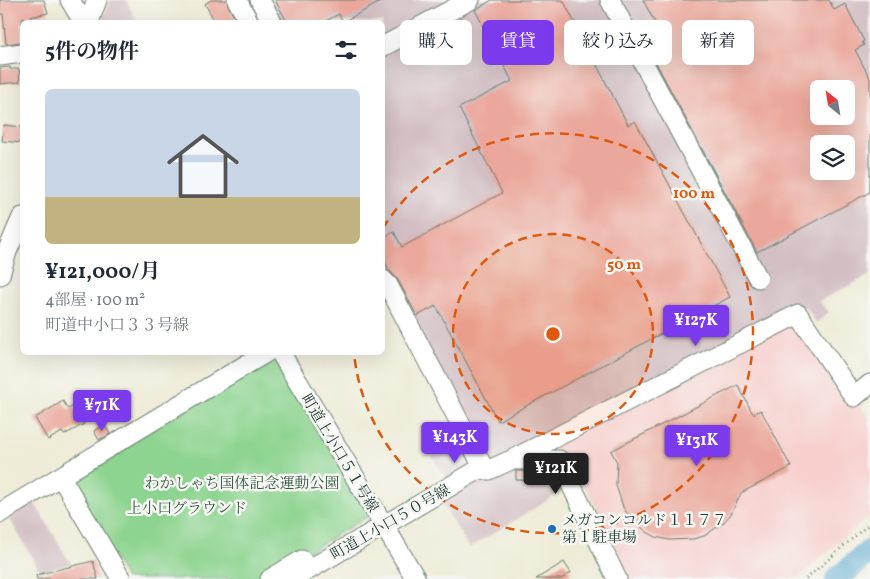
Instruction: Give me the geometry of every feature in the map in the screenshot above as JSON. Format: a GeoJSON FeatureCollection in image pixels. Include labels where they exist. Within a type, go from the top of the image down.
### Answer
{"type":"FeatureCollection","features":[{"type":"Feature","properties":{"kind":"street"},"geometry":{"type":"LineString","coordinates":[[70,0],[82,20]]}},
{"type":"Feature","properties":{"kind":"street"},"geometry":{"type":"LineString","coordinates":[[90,20],[97,0]]}},
{"type":"Feature","properties":{"kind":"street"},"geometry":{"type":"LineString","coordinates":[[237,0],[248,20]]}},
{"type":"Feature","properties":{"kind":"street"},"geometry":{"type":"LineString","coordinates":[[260,0],[271,20]]}},
{"type":"Feature","properties":{"kind":"street"},"geometry":{"type":"LineString","coordinates":[[385,45],[470,0]]}},
{"type":"Feature","properties":{"kind":"street"},"geometry":{"type":"LineString","coordinates":[[610,0],[758,278]]}},
{"type":"Feature","properties":{"kind":"street"},"geometry":{"type":"LineString","coordinates":[[0,56],[20,53]]}},
{"type":"Feature","properties":{"kind":"street"},"geometry":{"type":"LineString","coordinates":[[0,275],[15,253],[20,227]]}},
{"type":"Feature","properties":{"kind":"street"},"geometry":{"type":"LineString","coordinates":[[385,283],[393,294],[483,467]]}},
{"type":"Feature","properties":{"kind":"street"},"geometry":{"type":"LineString","coordinates":[[511,460],[798,314],[854,397],[870,384]]}},
{"type":"Feature","properties":{"kind":"street"},"geometry":{"type":"LineString","coordinates":[[0,513],[262,355]]}},
{"type":"Feature","properties":{"kind":"street","name":"町道上小口５１号線"},"geometry":{"type":"LineString","coordinates":[[282,355],[416,579]]}},
{"type":"Feature","properties":{"kind":"street"},"geometry":{"type":"LineString","coordinates":[[511,460],[559,460],[617,579]]}},
{"type":"Feature","properties":{"kind":"street","name":"町道上小口５０号線"},"geometry":{"type":"LineString","coordinates":[[293,579],[441,478],[447,488],[483,467],[489,470],[511,460]]}},
{"type":"Feature","properties":{"kind":"street"},"geometry":{"type":"LineString","coordinates":[[61,477],[121,579]]}},
{"type":"Feature","properties":{"kind":"street"},"geometry":{"type":"LineString","coordinates":[[270,579],[381,520]]}},
{"type":"Feature","properties":{"kind":"path"},"geometry":{"type":"LineString","coordinates":[[806,579],[870,523]]}},
{"type":"Feature","properties":{"kind":"shaded area"},"geometry":{"type":"Polygon","coordinates":[[[110,0],[126,0],[136,20],[103,20],[110,0]]]}},
{"type":"Feature","properties":{"kind":"shaded area"},"geometry":{"type":"Polygon","coordinates":[[[242,0],[870,0],[870,275],[819,301],[829,312],[816,323],[806,307],[489,466],[385,269],[385,20],[253,20],[242,0]]]}},
{"type":"Feature","properties":{"kind":"shaded area"},"geometry":{"type":"Polygon","coordinates":[[[796,316],[870,420],[870,515],[796,579],[631,579],[571,457],[556,457],[555,439],[796,316]]]}},
{"type":"Feature","properties":{"kind":"shaded area"},"geometry":{"type":"Polygon","coordinates":[[[462,436],[478,466],[448,481],[431,455],[462,436]]]}},
{"type":"Feature","properties":{"kind":"shaded area"},"geometry":{"type":"Polygon","coordinates":[[[516,463],[558,464],[569,487],[469,548],[439,498],[516,463]]]}},
{"type":"Feature","properties":{"kind":"shaded area"},"geometry":{"type":"Polygon","coordinates":[[[34,502],[71,564],[40,571],[9,518],[34,502]]]}},
{"type":"Feature","properties":{"kind":"green space","name":"わかしゃち国体記念運動公園"},"geometry":{"type":"Polygon","coordinates":[[[271,356],[276,357],[370,515],[263,579],[126,579],[70,478],[271,356]]]}},
{"type":"Feature","properties":{"kind":"building"},"geometry":{"type":"Polygon","coordinates":[[[0,0],[44,0],[48,13],[20,20],[20,42],[6,44],[3,14],[0,14],[0,0]]]}},
{"type":"Feature","properties":{"kind":"building"},"geometry":{"type":"Polygon","coordinates":[[[211,0],[226,0],[235,20],[214,20],[205,4],[211,0]]]}},
{"type":"Feature","properties":{"kind":"building"},"geometry":{"type":"Polygon","coordinates":[[[275,0],[384,0],[347,20],[342,20],[339,14],[328,20],[286,20],[275,0]]]}},
{"type":"Feature","properties":{"kind":"building"},"geometry":{"type":"Polygon","coordinates":[[[492,0],[563,0],[573,20],[564,20],[564,65],[597,65],[628,125],[635,121],[730,297],[498,421],[436,306],[417,316],[398,280],[385,262],[385,236],[394,232],[402,247],[502,193],[459,108],[512,81],[504,65],[554,65],[554,20],[482,20],[482,23],[475,10],[492,0]]]}},
{"type":"Feature","properties":{"kind":"building"},"geometry":{"type":"Polygon","coordinates":[[[643,0],[829,0],[834,10],[845,4],[864,41],[862,42],[864,45],[855,50],[870,78],[870,192],[757,252],[657,65],[672,65],[672,20],[654,20],[643,0]]]}},
{"type":"Feature","properties":{"kind":"building"},"geometry":{"type":"Polygon","coordinates":[[[10,67],[10,69],[19,69],[20,82],[0,84],[0,68],[10,67]]]}},
{"type":"Feature","properties":{"kind":"building"},"geometry":{"type":"Polygon","coordinates":[[[4,125],[20,127],[20,143],[2,141],[4,125]]]}},
{"type":"Feature","properties":{"kind":"building"},"geometry":{"type":"Polygon","coordinates":[[[738,385],[753,414],[761,410],[791,467],[741,493],[731,514],[723,523],[704,536],[693,539],[669,540],[656,537],[647,532],[629,517],[623,507],[616,485],[617,462],[611,451],[738,385]]]}},
{"type":"Feature","properties":{"kind":"building"},"geometry":{"type":"Polygon","coordinates":[[[63,401],[68,409],[73,406],[84,424],[64,435],[62,432],[48,440],[35,418],[63,401]]]}},
{"type":"Feature","properties":{"kind":"building"},"geometry":{"type":"Polygon","coordinates":[[[104,424],[110,434],[99,440],[94,431],[104,424]]]}},
{"type":"Feature","properties":{"kind":"building"},"geometry":{"type":"Polygon","coordinates":[[[516,471],[552,471],[556,484],[540,484],[540,481],[516,480],[516,471]]]}},
{"type":"Feature","properties":{"kind":"building"},"geometry":{"type":"Polygon","coordinates":[[[93,561],[98,579],[37,579],[36,575],[93,561]]]}},
{"type":"Feature","properties":{"kind":"building"},"geometry":{"type":"Polygon","coordinates":[[[564,562],[571,573],[561,579],[536,579],[564,562]]]}},
{"type":"Feature","properties":{"kind":"waterway"},"geometry":{"type":"LineString","coordinates":[[837,579],[870,551]]}},
{"type":"Feature","properties":{"kind":"place","name":"メガコンコルド１１７７ 第１駐車場"},"geometry":{"type":"Point","coordinates":[552,529]}},
{"type":"Feature","properties":{"kind":"park label","name":"上小口グラウンド"},"geometry":{"type":"Point","coordinates":[187,508]}}]}
